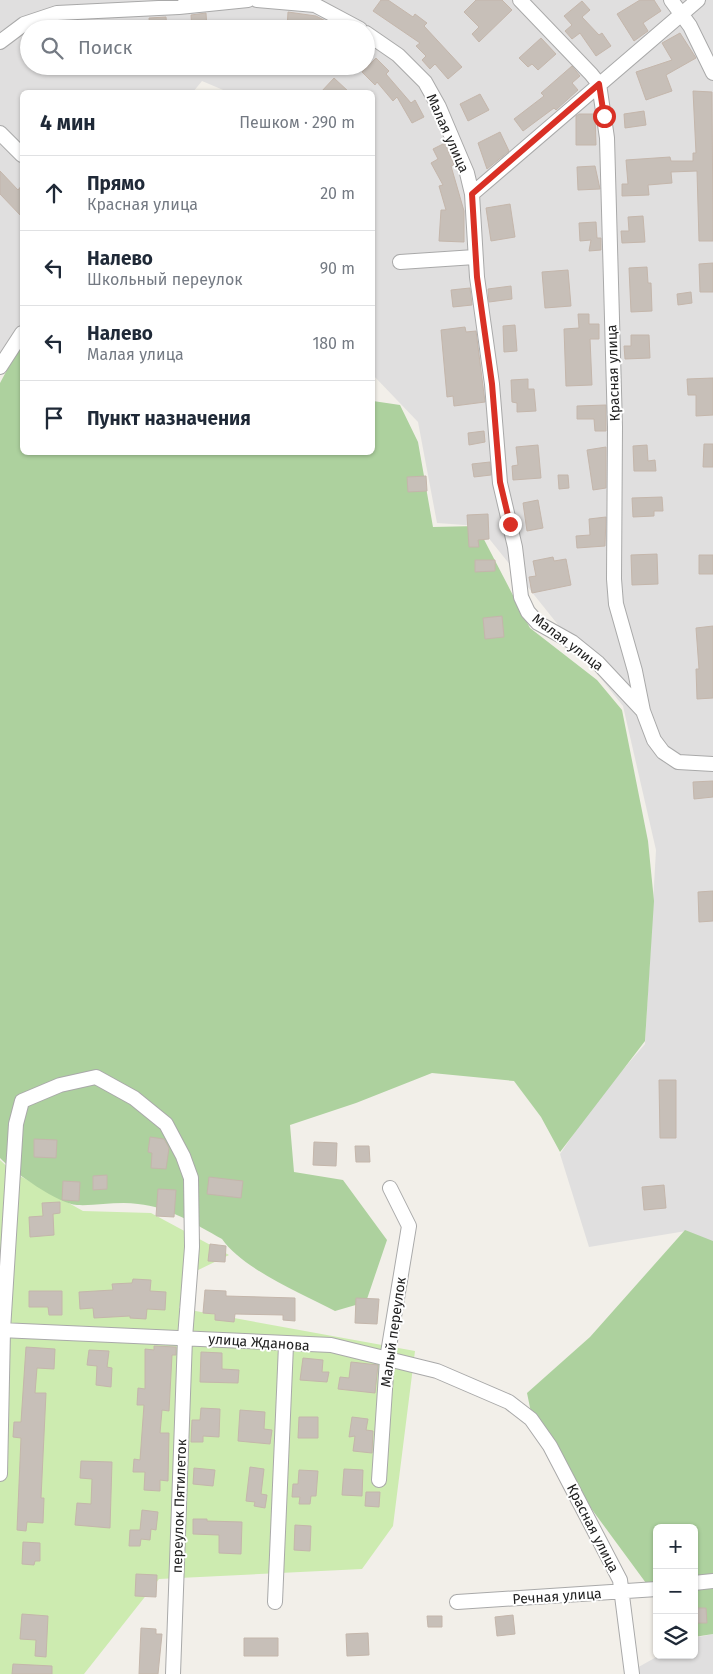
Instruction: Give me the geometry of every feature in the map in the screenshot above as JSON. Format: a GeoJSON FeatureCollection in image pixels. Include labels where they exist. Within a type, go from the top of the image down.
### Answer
{"type":"FeatureCollection","features":[{"type":"Feature","properties":{"kind":"street"},"geometry":{"type":"LineString","coordinates":[[36,20],[57,13],[179,7],[248,0]]}},
{"type":"Feature","properties":{"kind":"street"},"geometry":{"type":"LineString","coordinates":[[257,0],[315,5],[343,20]]}},
{"type":"Feature","properties":{"kind":"street"},"geometry":{"type":"LineString","coordinates":[[520,0],[599,84]]}},
{"type":"Feature","properties":{"kind":"street"},"geometry":{"type":"LineString","coordinates":[[671,0],[682,13],[713,73]]}},
{"type":"Feature","properties":{"kind":"street"},"geometry":{"type":"LineString","coordinates":[[472,194],[698,0]]}},
{"type":"Feature","properties":{"kind":"street"},"geometry":{"type":"LineString","coordinates":[[0,42],[20,27]]}},
{"type":"Feature","properties":{"kind":"street","name":"Малая улица"},"geometry":{"type":"LineString","coordinates":[[375,39],[398,55],[425,82],[433,95],[467,173],[472,194],[475,257],[492,384],[500,482],[516,547],[521,597],[528,612],[538,623],[572,642],[598,663],[643,711]]}},
{"type":"Feature","properties":{"kind":"street","name":"Красная улица"},"geometry":{"type":"LineString","coordinates":[[599,84],[607,138],[616,500],[614,579],[618,615],[635,671],[643,711],[654,740],[663,752],[678,762],[713,764]]}},
{"type":"Feature","properties":{"kind":"street"},"geometry":{"type":"LineString","coordinates":[[0,133],[20,153]]}},
{"type":"Feature","properties":{"kind":"street"},"geometry":{"type":"LineString","coordinates":[[400,262],[475,257]]}},
{"type":"Feature","properties":{"kind":"street"},"geometry":{"type":"LineString","coordinates":[[0,367],[20,336]]}},
{"type":"Feature","properties":{"kind":"street","name":"переулок Пятилеток"},"geometry":{"type":"LineString","coordinates":[[13,1162],[16,1124],[22,1101],[60,1084],[96,1077],[134,1098],[166,1124],[183,1156],[191,1178],[192,1247],[184,1338],[173,1674]]}},
{"type":"Feature","properties":{"kind":"street"},"geometry":{"type":"LineString","coordinates":[[0,1152],[13,1162],[2,1330],[0,1474]]}},
{"type":"Feature","properties":{"kind":"street","name":"Малый переулок"},"geometry":{"type":"LineString","coordinates":[[380,1480],[387,1359],[409,1226],[390,1188]]}},
{"type":"Feature","properties":{"kind":"street","name":"улица Жданова"},"geometry":{"type":"LineString","coordinates":[[2,1330],[184,1338],[286,1345],[331,1345],[437,1371],[509,1402]]}},
{"type":"Feature","properties":{"kind":"street"},"geometry":{"type":"LineString","coordinates":[[275,1602],[286,1345]]}},
{"type":"Feature","properties":{"kind":"street","name":"Красная улица"},"geometry":{"type":"LineString","coordinates":[[509,1402],[531,1420],[550,1446],[620,1580],[632,1674]]}},
{"type":"Feature","properties":{"kind":"street"},"geometry":{"type":"LineString","coordinates":[[698,1583],[713,1581]]}},
{"type":"Feature","properties":{"kind":"street","name":"Речная улица"},"geometry":{"type":"LineString","coordinates":[[457,1602],[653,1589]]}},
{"type":"Feature","properties":{"kind":"shaded area"},"geometry":{"type":"Polygon","coordinates":[[[0,0],[713,0],[713,1242],[686,1231],[589,1247],[560,1154],[596,1101],[645,1044],[656,850],[623,706],[479,526],[437,523],[418,422],[375,377],[375,90],[223,90],[202,81],[195,90],[20,90],[20,333],[0,362],[0,0]]]}},
{"type":"Feature","properties":{"kind":"shaded area"},"geometry":{"type":"Polygon","coordinates":[[[713,1634],[713,1674],[626,1674],[653,1659],[698,1659],[698,1637],[713,1634]]]}},
{"type":"Feature","properties":{"kind":"green space"},"geometry":{"type":"Polygon","coordinates":[[[20,346],[20,455],[375,455],[375,401],[400,405],[418,442],[433,527],[477,526],[530,628],[597,680],[622,710],[648,841],[654,901],[645,1041],[560,1152],[541,1117],[514,1081],[432,1073],[356,1103],[290,1125],[294,1172],[343,1180],[387,1240],[366,1302],[335,1311],[274,1280],[244,1261],[222,1239],[182,1217],[171,1212],[138,1204],[77,1205],[69,1203],[37,1186],[0,1158],[0,383],[20,346]]]}},
{"type":"Feature","properties":{"kind":"green space"},"geometry":{"type":"Polygon","coordinates":[[[0,1160],[13,1172],[83,1211],[151,1213],[229,1255],[190,1274],[179,1308],[415,1351],[393,1526],[362,1569],[159,1579],[84,1674],[0,1674],[0,1160]]]}},
{"type":"Feature","properties":{"kind":"green space"},"geometry":{"type":"Polygon","coordinates":[[[685,1230],[713,1241],[713,1634],[698,1636],[698,1524],[653,1524],[653,1593],[535,1432],[527,1393],[590,1337],[685,1230]]]}},
{"type":"Feature","properties":{"kind":"building"},"geometry":{"type":"Polygon","coordinates":[[[381,0],[388,0],[413,17],[415,14],[427,23],[424,26],[462,67],[448,79],[435,64],[430,69],[422,60],[426,56],[416,46],[420,43],[373,11],[381,0]]]}},
{"type":"Feature","properties":{"kind":"building"},"geometry":{"type":"Polygon","coordinates":[[[476,0],[502,0],[512,10],[479,42],[472,34],[479,27],[464,12],[476,0]]]}},
{"type":"Feature","properties":{"kind":"building"},"geometry":{"type":"Polygon","coordinates":[[[640,0],[654,0],[661,11],[643,23],[648,31],[634,41],[617,14],[640,0]]]}},
{"type":"Feature","properties":{"kind":"building"},"geometry":{"type":"Polygon","coordinates":[[[582,1],[590,10],[582,17],[599,35],[602,33],[611,46],[596,56],[580,33],[572,39],[565,31],[572,25],[564,16],[582,1]]]}},
{"type":"Feature","properties":{"kind":"building"},"geometry":{"type":"Polygon","coordinates":[[[288,12],[316,16],[324,20],[288,20],[288,12]]]}},
{"type":"Feature","properties":{"kind":"building"},"geometry":{"type":"Polygon","coordinates":[[[206,13],[206,20],[191,20],[191,15],[206,13]]]}},
{"type":"Feature","properties":{"kind":"building"},"geometry":{"type":"Polygon","coordinates":[[[166,17],[166,20],[149,20],[149,18],[166,17]]]}},
{"type":"Feature","properties":{"kind":"building"},"geometry":{"type":"Polygon","coordinates":[[[680,33],[696,58],[666,75],[672,91],[646,100],[636,72],[672,60],[662,43],[680,33]]]}},
{"type":"Feature","properties":{"kind":"building"},"geometry":{"type":"Polygon","coordinates":[[[541,38],[556,54],[538,70],[532,64],[528,67],[519,58],[541,38]]]}},
{"type":"Feature","properties":{"kind":"building"},"geometry":{"type":"Polygon","coordinates":[[[375,59],[389,71],[386,74],[411,103],[415,100],[424,117],[412,123],[397,97],[393,101],[377,82],[375,85],[365,75],[375,75],[375,59]]]}},
{"type":"Feature","properties":{"kind":"building"},"geometry":{"type":"Polygon","coordinates":[[[572,66],[580,76],[572,83],[578,90],[556,110],[554,108],[523,131],[514,119],[544,96],[541,93],[572,66]]]}},
{"type":"Feature","properties":{"kind":"building"},"geometry":{"type":"Polygon","coordinates":[[[334,78],[347,90],[323,90],[334,78]]]}},
{"type":"Feature","properties":{"kind":"building"},"geometry":{"type":"Polygon","coordinates":[[[693,91],[712,92],[713,241],[699,241],[697,171],[671,172],[672,183],[648,185],[649,195],[622,196],[622,184],[628,184],[626,160],[670,157],[671,161],[693,161],[693,153],[696,153],[693,91]]]}},
{"type":"Feature","properties":{"kind":"building"},"geometry":{"type":"Polygon","coordinates":[[[480,94],[489,110],[468,121],[460,104],[480,94]]]}},
{"type":"Feature","properties":{"kind":"building"},"geometry":{"type":"Polygon","coordinates":[[[644,111],[646,125],[625,128],[624,114],[644,111]]]}},
{"type":"Feature","properties":{"kind":"building"},"geometry":{"type":"Polygon","coordinates":[[[579,114],[595,114],[596,145],[576,145],[576,116],[579,114]]]}},
{"type":"Feature","properties":{"kind":"building"},"geometry":{"type":"Polygon","coordinates":[[[500,132],[509,151],[487,169],[478,143],[500,132]]]}},
{"type":"Feature","properties":{"kind":"building"},"geometry":{"type":"Polygon","coordinates":[[[445,143],[454,165],[451,166],[464,211],[464,242],[439,241],[441,210],[446,210],[439,186],[443,185],[431,163],[438,159],[433,149],[445,143]]]}},
{"type":"Feature","properties":{"kind":"building"},"geometry":{"type":"Polygon","coordinates":[[[595,166],[600,189],[578,190],[577,167],[595,166]]]}},
{"type":"Feature","properties":{"kind":"building"},"geometry":{"type":"Polygon","coordinates":[[[0,171],[18,190],[20,188],[20,215],[0,194],[0,171]]]}},
{"type":"Feature","properties":{"kind":"building"},"geometry":{"type":"Polygon","coordinates":[[[510,204],[515,237],[491,241],[486,208],[510,204]]]}},
{"type":"Feature","properties":{"kind":"building"},"geometry":{"type":"Polygon","coordinates":[[[643,216],[645,242],[622,243],[621,231],[629,231],[628,217],[643,216]]]}},
{"type":"Feature","properties":{"kind":"building"},"geometry":{"type":"Polygon","coordinates":[[[596,222],[597,238],[601,238],[601,250],[589,251],[591,240],[580,241],[579,223],[596,222]]]}},
{"type":"Feature","properties":{"kind":"building"},"geometry":{"type":"Polygon","coordinates":[[[713,263],[713,292],[700,292],[699,264],[713,263]]]}},
{"type":"Feature","properties":{"kind":"building"},"geometry":{"type":"Polygon","coordinates":[[[647,267],[648,283],[651,283],[652,311],[631,312],[629,268],[647,267]]]}},
{"type":"Feature","properties":{"kind":"building"},"geometry":{"type":"Polygon","coordinates":[[[568,270],[571,306],[545,308],[542,272],[568,270]]]}},
{"type":"Feature","properties":{"kind":"building"},"geometry":{"type":"Polygon","coordinates":[[[511,286],[512,299],[489,302],[488,289],[511,286]]]}},
{"type":"Feature","properties":{"kind":"building"},"geometry":{"type":"Polygon","coordinates":[[[470,288],[472,305],[453,307],[451,290],[470,288]]]}},
{"type":"Feature","properties":{"kind":"building"},"geometry":{"type":"Polygon","coordinates":[[[691,292],[692,303],[678,305],[677,294],[691,292]]]}},
{"type":"Feature","properties":{"kind":"building"},"geometry":{"type":"Polygon","coordinates":[[[578,314],[589,314],[589,324],[599,324],[599,339],[590,339],[592,385],[566,386],[564,329],[579,328],[578,314]]]}},
{"type":"Feature","properties":{"kind":"building"},"geometry":{"type":"Polygon","coordinates":[[[515,325],[517,351],[504,352],[503,326],[515,325]]]}},
{"type":"Feature","properties":{"kind":"building"},"geometry":{"type":"Polygon","coordinates":[[[465,327],[466,332],[476,331],[485,402],[454,406],[453,396],[447,397],[441,330],[465,327]]]}},
{"type":"Feature","properties":{"kind":"building"},"geometry":{"type":"Polygon","coordinates":[[[631,335],[649,335],[650,358],[625,359],[624,346],[631,346],[631,335]]]}},
{"type":"Feature","properties":{"kind":"building"},"geometry":{"type":"Polygon","coordinates":[[[713,378],[713,415],[696,416],[696,395],[688,395],[687,379],[713,378]]]}},
{"type":"Feature","properties":{"kind":"building"},"geometry":{"type":"Polygon","coordinates":[[[528,379],[528,389],[534,389],[536,411],[517,412],[517,403],[512,402],[511,380],[528,379]]]}},
{"type":"Feature","properties":{"kind":"building"},"geometry":{"type":"Polygon","coordinates":[[[606,405],[606,431],[595,431],[594,419],[577,419],[577,406],[606,405]]]}},
{"type":"Feature","properties":{"kind":"building"},"geometry":{"type":"Polygon","coordinates":[[[484,431],[485,442],[469,445],[468,433],[484,431]]]}},
{"type":"Feature","properties":{"kind":"building"},"geometry":{"type":"Polygon","coordinates":[[[704,444],[713,444],[713,467],[703,467],[704,444]]]}},
{"type":"Feature","properties":{"kind":"building"},"geometry":{"type":"Polygon","coordinates":[[[538,445],[541,478],[513,480],[512,466],[518,465],[516,447],[538,445]]]}},
{"type":"Feature","properties":{"kind":"building"},"geometry":{"type":"Polygon","coordinates":[[[647,445],[648,461],[655,460],[656,471],[634,471],[633,446],[647,445]]]}},
{"type":"Feature","properties":{"kind":"building"},"geometry":{"type":"Polygon","coordinates":[[[606,447],[606,488],[593,490],[587,450],[606,447]]]}},
{"type":"Feature","properties":{"kind":"building"},"geometry":{"type":"Polygon","coordinates":[[[490,462],[491,475],[474,477],[472,464],[490,462]]]}},
{"type":"Feature","properties":{"kind":"building"},"geometry":{"type":"Polygon","coordinates":[[[558,475],[568,475],[569,488],[559,489],[558,475]]]}},
{"type":"Feature","properties":{"kind":"building"},"geometry":{"type":"Polygon","coordinates":[[[426,476],[427,491],[408,492],[407,477],[426,476]]]}},
{"type":"Feature","properties":{"kind":"building"},"geometry":{"type":"Polygon","coordinates":[[[662,497],[663,511],[654,511],[654,516],[633,517],[632,498],[662,497]]]}},
{"type":"Feature","properties":{"kind":"building"},"geometry":{"type":"Polygon","coordinates":[[[538,500],[543,528],[527,531],[523,503],[538,500]]]}},
{"type":"Feature","properties":{"kind":"building"},"geometry":{"type":"Polygon","coordinates":[[[488,514],[489,539],[478,540],[479,547],[469,547],[467,515],[488,514]]]}},
{"type":"Feature","properties":{"kind":"building"},"geometry":{"type":"Polygon","coordinates":[[[606,517],[605,546],[577,548],[576,536],[590,535],[589,519],[606,517]]]}},
{"type":"Feature","properties":{"kind":"building"},"geometry":{"type":"Polygon","coordinates":[[[657,554],[658,584],[632,585],[631,555],[657,554]]]}},
{"type":"Feature","properties":{"kind":"building"},"geometry":{"type":"Polygon","coordinates":[[[699,555],[713,555],[713,574],[699,574],[699,555]]]}},
{"type":"Feature","properties":{"kind":"building"},"geometry":{"type":"Polygon","coordinates":[[[553,557],[554,561],[566,559],[571,585],[532,593],[529,577],[536,576],[533,561],[553,557]]]}},
{"type":"Feature","properties":{"kind":"building"},"geometry":{"type":"Polygon","coordinates":[[[475,560],[495,560],[495,571],[475,572],[475,560]]]}},
{"type":"Feature","properties":{"kind":"building"},"geometry":{"type":"Polygon","coordinates":[[[502,616],[504,637],[485,639],[483,618],[502,616]]]}},
{"type":"Feature","properties":{"kind":"building"},"geometry":{"type":"Polygon","coordinates":[[[713,626],[713,698],[697,699],[696,669],[699,669],[696,628],[713,626]]]}},
{"type":"Feature","properties":{"kind":"building"},"geometry":{"type":"Polygon","coordinates":[[[713,781],[713,797],[694,799],[693,782],[713,781]]]}},
{"type":"Feature","properties":{"kind":"building"},"geometry":{"type":"Polygon","coordinates":[[[713,891],[713,921],[699,922],[698,892],[713,891]]]}},
{"type":"Feature","properties":{"kind":"building"},"geometry":{"type":"Polygon","coordinates":[[[659,1080],[676,1080],[676,1138],[660,1138],[659,1080]]]}},
{"type":"Feature","properties":{"kind":"building"},"geometry":{"type":"Polygon","coordinates":[[[150,1137],[164,1139],[169,1148],[166,1169],[151,1168],[152,1153],[148,1152],[150,1137]]]}},
{"type":"Feature","properties":{"kind":"building"},"geometry":{"type":"Polygon","coordinates":[[[34,1139],[57,1140],[56,1158],[34,1157],[34,1139]]]}},
{"type":"Feature","properties":{"kind":"building"},"geometry":{"type":"Polygon","coordinates":[[[314,1142],[337,1143],[336,1166],[313,1165],[314,1142]]]}},
{"type":"Feature","properties":{"kind":"building"},"geometry":{"type":"Polygon","coordinates":[[[355,1146],[369,1146],[370,1162],[356,1162],[355,1146]]]}},
{"type":"Feature","properties":{"kind":"building"},"geometry":{"type":"Polygon","coordinates":[[[107,1175],[107,1189],[93,1190],[93,1176],[107,1175]]]}},
{"type":"Feature","properties":{"kind":"building"},"geometry":{"type":"Polygon","coordinates":[[[209,1177],[243,1181],[241,1198],[207,1194],[209,1177]]]}},
{"type":"Feature","properties":{"kind":"building"},"geometry":{"type":"Polygon","coordinates":[[[63,1181],[80,1182],[79,1201],[62,1200],[63,1181]]]}},
{"type":"Feature","properties":{"kind":"building"},"geometry":{"type":"Polygon","coordinates":[[[664,1185],[666,1208],[644,1210],[642,1187],[664,1185]]]}},
{"type":"Feature","properties":{"kind":"building"},"geometry":{"type":"Polygon","coordinates":[[[158,1189],[176,1190],[174,1217],[156,1216],[158,1189]]]}},
{"type":"Feature","properties":{"kind":"building"},"geometry":{"type":"Polygon","coordinates":[[[60,1202],[60,1213],[53,1214],[54,1235],[30,1237],[29,1217],[43,1216],[42,1203],[60,1202]]]}},
{"type":"Feature","properties":{"kind":"building"},"geometry":{"type":"Polygon","coordinates":[[[210,1244],[226,1246],[225,1262],[208,1261],[210,1244]]]}},
{"type":"Feature","properties":{"kind":"building"},"geometry":{"type":"Polygon","coordinates":[[[133,1279],[151,1280],[150,1291],[166,1292],[165,1310],[147,1309],[146,1319],[130,1318],[130,1316],[94,1318],[93,1308],[80,1309],[79,1292],[113,1290],[112,1284],[132,1283],[133,1279]]]}},
{"type":"Feature","properties":{"kind":"building"},"geometry":{"type":"Polygon","coordinates":[[[205,1290],[226,1291],[226,1296],[295,1298],[295,1321],[283,1320],[283,1315],[235,1314],[234,1322],[215,1320],[215,1314],[203,1313],[205,1290]]]}},
{"type":"Feature","properties":{"kind":"building"},"geometry":{"type":"Polygon","coordinates":[[[29,1291],[62,1291],[62,1315],[49,1315],[48,1307],[29,1307],[29,1291]]]}},
{"type":"Feature","properties":{"kind":"building"},"geometry":{"type":"Polygon","coordinates":[[[356,1298],[379,1299],[377,1324],[355,1323],[356,1298]]]}},
{"type":"Feature","properties":{"kind":"building"},"geometry":{"type":"Polygon","coordinates":[[[154,1346],[176,1347],[176,1355],[172,1355],[169,1411],[162,1410],[160,1433],[169,1433],[168,1481],[160,1480],[160,1491],[144,1490],[145,1472],[133,1472],[134,1459],[140,1460],[144,1405],[137,1405],[138,1388],[145,1389],[145,1349],[154,1350],[154,1346]]]}},
{"type":"Feature","properties":{"kind":"building"},"geometry":{"type":"Polygon","coordinates":[[[26,1347],[55,1349],[54,1369],[37,1368],[35,1393],[46,1393],[41,1498],[44,1498],[43,1523],[27,1522],[26,1531],[17,1530],[21,1438],[13,1437],[14,1422],[21,1422],[26,1347]]]}},
{"type":"Feature","properties":{"kind":"building"},"geometry":{"type":"Polygon","coordinates":[[[89,1350],[109,1351],[107,1367],[112,1368],[111,1387],[96,1385],[97,1366],[87,1365],[89,1350]]]}},
{"type":"Feature","properties":{"kind":"building"},"geometry":{"type":"Polygon","coordinates":[[[201,1352],[222,1353],[222,1369],[239,1370],[238,1383],[200,1382],[201,1352]]]}},
{"type":"Feature","properties":{"kind":"building"},"geometry":{"type":"Polygon","coordinates":[[[303,1358],[323,1360],[322,1372],[329,1372],[327,1382],[300,1380],[303,1358]]]}},
{"type":"Feature","properties":{"kind":"building"},"geometry":{"type":"Polygon","coordinates":[[[351,1362],[378,1365],[375,1393],[338,1389],[340,1377],[349,1378],[351,1362]]]}},
{"type":"Feature","properties":{"kind":"building"},"geometry":{"type":"Polygon","coordinates":[[[201,1408],[220,1409],[219,1437],[203,1436],[203,1442],[191,1442],[192,1420],[200,1420],[201,1408]]]}},
{"type":"Feature","properties":{"kind":"building"},"geometry":{"type":"Polygon","coordinates":[[[240,1410],[265,1412],[264,1429],[272,1430],[270,1444],[238,1441],[240,1410]]]}},
{"type":"Feature","properties":{"kind":"building"},"geometry":{"type":"Polygon","coordinates":[[[299,1417],[318,1417],[318,1438],[298,1438],[299,1417]]]}},
{"type":"Feature","properties":{"kind":"building"},"geometry":{"type":"Polygon","coordinates":[[[352,1417],[368,1419],[366,1430],[373,1431],[372,1453],[353,1451],[355,1436],[349,1437],[352,1417]]]}},
{"type":"Feature","properties":{"kind":"building"},"geometry":{"type":"Polygon","coordinates":[[[81,1461],[112,1462],[110,1528],[75,1525],[77,1503],[91,1504],[92,1479],[80,1478],[81,1461]]]}},
{"type":"Feature","properties":{"kind":"building"},"geometry":{"type":"Polygon","coordinates":[[[250,1467],[264,1469],[261,1494],[267,1495],[265,1508],[254,1506],[255,1502],[246,1501],[250,1467]]]}},
{"type":"Feature","properties":{"kind":"building"},"geometry":{"type":"Polygon","coordinates":[[[194,1468],[215,1470],[213,1486],[193,1484],[194,1468]]]}},
{"type":"Feature","properties":{"kind":"building"},"geometry":{"type":"Polygon","coordinates":[[[344,1469],[363,1470],[362,1496],[342,1495],[344,1469]]]}},
{"type":"Feature","properties":{"kind":"building"},"geometry":{"type":"Polygon","coordinates":[[[299,1470],[318,1471],[316,1496],[311,1496],[310,1504],[299,1504],[300,1497],[292,1497],[293,1484],[298,1484],[299,1470]]]}},
{"type":"Feature","properties":{"kind":"building"},"geometry":{"type":"Polygon","coordinates":[[[366,1492],[380,1492],[379,1507],[365,1506],[366,1492]]]}},
{"type":"Feature","properties":{"kind":"building"},"geometry":{"type":"Polygon","coordinates":[[[142,1510],[158,1512],[156,1530],[151,1529],[150,1540],[141,1539],[140,1546],[129,1546],[130,1530],[140,1530],[142,1510]]]}},
{"type":"Feature","properties":{"kind":"building"},"geometry":{"type":"Polygon","coordinates":[[[193,1519],[242,1522],[241,1554],[219,1553],[219,1535],[193,1534],[193,1519]]]}},
{"type":"Feature","properties":{"kind":"building"},"geometry":{"type":"Polygon","coordinates":[[[295,1525],[311,1526],[310,1551],[294,1550],[295,1525]]]}},
{"type":"Feature","properties":{"kind":"building"},"geometry":{"type":"Polygon","coordinates":[[[23,1542],[40,1543],[40,1561],[35,1561],[34,1565],[22,1564],[23,1542]]]}},
{"type":"Feature","properties":{"kind":"building"},"geometry":{"type":"Polygon","coordinates":[[[136,1574],[157,1575],[156,1597],[135,1596],[136,1574]]]}},
{"type":"Feature","properties":{"kind":"building"},"geometry":{"type":"Polygon","coordinates":[[[698,1608],[706,1608],[707,1623],[698,1623],[698,1608]]]}},
{"type":"Feature","properties":{"kind":"building"},"geometry":{"type":"Polygon","coordinates":[[[22,1614],[48,1616],[46,1657],[35,1656],[36,1640],[20,1639],[22,1614]]]}},
{"type":"Feature","properties":{"kind":"building"},"geometry":{"type":"Polygon","coordinates":[[[513,1615],[515,1634],[497,1636],[495,1617],[513,1615]]]}},
{"type":"Feature","properties":{"kind":"building"},"geometry":{"type":"Polygon","coordinates":[[[427,1616],[442,1616],[442,1627],[428,1627],[427,1616]]]}},
{"type":"Feature","properties":{"kind":"building"},"geometry":{"type":"Polygon","coordinates":[[[141,1628],[156,1629],[156,1634],[162,1634],[158,1674],[139,1674],[141,1628]]]}},
{"type":"Feature","properties":{"kind":"building"},"geometry":{"type":"Polygon","coordinates":[[[368,1633],[369,1655],[347,1656],[346,1634],[368,1633]]]}},
{"type":"Feature","properties":{"kind":"building"},"geometry":{"type":"Polygon","coordinates":[[[244,1638],[278,1638],[278,1656],[244,1656],[244,1638]]]}},
{"type":"Feature","properties":{"kind":"building"},"geometry":{"type":"Polygon","coordinates":[[[13,1664],[52,1666],[52,1674],[12,1674],[13,1664]]]}},
{"type":"Feature","properties":{"kind":"route"},"geometry":{"type":"LineString","coordinates":[[510,524],[500,482],[492,384],[477,277],[472,194],[599,84],[604,116]]}}]}
